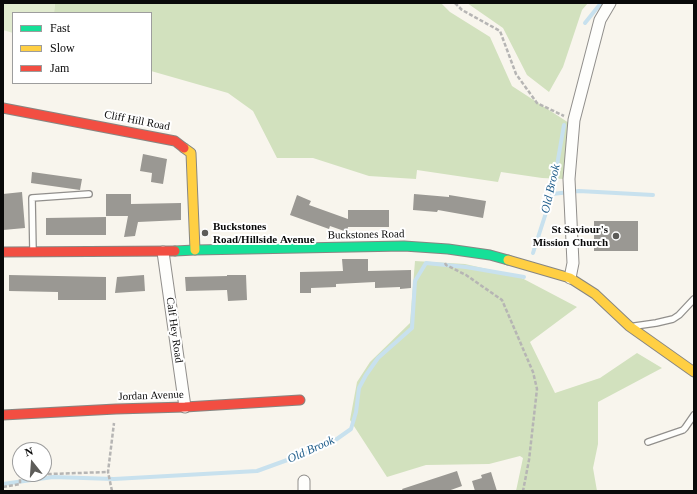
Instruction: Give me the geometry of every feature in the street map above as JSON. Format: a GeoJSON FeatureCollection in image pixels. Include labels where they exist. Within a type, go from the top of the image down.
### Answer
{"type":"FeatureCollection","features":[{"type":"Feature","properties":{"kind":"main road","name":"Cliff Hill Road"},"geometry":{"type":"LineString","coordinates":[[3,108],[175,141],[192,153],[194,250]]}},
{"type":"Feature","properties":{"kind":"main road","name":"Buckstones Road"},"geometry":{"type":"LineString","coordinates":[[3,252],[163,252],[194,250],[404,246],[448,249],[490,255],[570,278],[595,294],[629,326],[694,372]]}},
{"type":"Feature","properties":{"kind":"main road","name":"Jordan Avenue"},"geometry":{"type":"LineString","coordinates":[[3,415],[300,400]]}},
{"type":"Feature","properties":{"kind":"street"},"geometry":{"type":"LineString","coordinates":[[570,278],[573,263],[570,184],[574,120],[600,20],[610,3]]}},
{"type":"Feature","properties":{"kind":"street","name":"Calf Hey Road"},"geometry":{"type":"LineString","coordinates":[[163,252],[185,407]]}},
{"type":"Feature","properties":{"kind":"lane"},"geometry":{"type":"LineString","coordinates":[[33,252],[32,198],[90,194]]}},
{"type":"Feature","properties":{"kind":"lane"},"geometry":{"type":"LineString","coordinates":[[629,326],[667,321],[679,315],[694,299]]}},
{"type":"Feature","properties":{"kind":"lane"},"geometry":{"type":"LineString","coordinates":[[687,306],[694,309]]}},
{"type":"Feature","properties":{"kind":"lane"},"geometry":{"type":"LineString","coordinates":[[648,442],[683,430],[694,415]]}},
{"type":"Feature","properties":{"kind":"path"},"geometry":{"type":"LineString","coordinates":[[455,3],[462,10],[500,31],[516,74],[537,103],[574,120]]}},
{"type":"Feature","properties":{"kind":"path"},"geometry":{"type":"LineString","coordinates":[[433,248],[446,265],[466,275],[502,300],[533,372],[537,389],[529,460],[523,491]]}},
{"type":"Feature","properties":{"kind":"path"},"geometry":{"type":"LineString","coordinates":[[112,491],[108,472],[116,409]]}},
{"type":"Feature","properties":{"kind":"path"},"geometry":{"type":"LineString","coordinates":[[3,487],[20,484],[20,475],[108,472]]}},
{"type":"Feature","properties":{"kind":"green space"},"geometry":{"type":"Polygon","coordinates":[[[3,3],[55,3],[54,12],[12,12],[12,33],[3,30],[3,3]]]}},
{"type":"Feature","properties":{"kind":"green space"},"geometry":{"type":"Polygon","coordinates":[[[55,3],[441,3],[450,12],[490,37],[512,86],[569,123],[565,179],[542,178],[501,172],[498,182],[417,170],[416,179],[369,176],[313,158],[277,158],[253,111],[228,93],[152,71],[152,12],[54,12],[55,3]]]}},
{"type":"Feature","properties":{"kind":"green space"},"geometry":{"type":"Polygon","coordinates":[[[467,3],[588,3],[582,10],[563,67],[549,92],[527,75],[503,28],[467,3]]]}},
{"type":"Feature","properties":{"kind":"green space"},"geometry":{"type":"Polygon","coordinates":[[[415,261],[465,264],[518,276],[577,307],[530,342],[555,393],[600,378],[637,353],[662,368],[598,402],[598,444],[593,468],[597,491],[516,491],[523,458],[520,456],[489,464],[426,465],[387,477],[350,420],[357,382],[370,362],[410,323],[415,261]]]}},
{"type":"Feature","properties":{"kind":"building"},"geometry":{"type":"Polygon","coordinates":[[[143,154],[167,159],[163,184],[151,182],[152,173],[140,171],[143,154]]]}},
{"type":"Feature","properties":{"kind":"building"},"geometry":{"type":"Polygon","coordinates":[[[32,172],[82,179],[80,190],[31,183],[32,172]]]}},
{"type":"Feature","properties":{"kind":"building"},"geometry":{"type":"Polygon","coordinates":[[[22,192],[25,228],[3,230],[3,194],[22,192]]]}},
{"type":"Feature","properties":{"kind":"building"},"geometry":{"type":"Polygon","coordinates":[[[106,194],[131,194],[131,204],[181,203],[181,220],[138,222],[135,236],[124,237],[128,216],[106,216],[106,194]]]}},
{"type":"Feature","properties":{"kind":"building"},"geometry":{"type":"Polygon","coordinates":[[[414,194],[449,197],[449,195],[486,201],[483,218],[438,210],[437,212],[413,210],[414,194]]]}},
{"type":"Feature","properties":{"kind":"building"},"geometry":{"type":"Polygon","coordinates":[[[297,195],[311,201],[309,205],[348,219],[348,210],[389,210],[389,227],[348,227],[347,232],[330,226],[329,229],[290,215],[297,195]]]}},
{"type":"Feature","properties":{"kind":"building"},"geometry":{"type":"Polygon","coordinates":[[[106,217],[106,235],[46,235],[46,218],[106,217]]]}},
{"type":"Feature","properties":{"kind":"building","name":"St Saviour's Mission Church"},"geometry":{"type":"Polygon","coordinates":[[[594,221],[638,221],[638,251],[594,251],[594,221]]]}},
{"type":"Feature","properties":{"kind":"building"},"geometry":{"type":"Polygon","coordinates":[[[342,259],[368,259],[368,271],[411,270],[411,288],[375,288],[375,282],[336,284],[336,287],[311,288],[311,293],[300,293],[300,272],[343,271],[342,259]]]}},
{"type":"Feature","properties":{"kind":"building"},"geometry":{"type":"Polygon","coordinates":[[[9,275],[106,277],[106,300],[58,300],[58,292],[9,291],[9,275]]]}},
{"type":"Feature","properties":{"kind":"building"},"geometry":{"type":"Polygon","coordinates":[[[144,275],[145,291],[115,293],[117,277],[144,275]]]}},
{"type":"Feature","properties":{"kind":"building"},"geometry":{"type":"Polygon","coordinates":[[[246,275],[247,300],[228,301],[227,290],[186,291],[185,277],[246,275]]]}},
{"type":"Feature","properties":{"kind":"building"},"geometry":{"type":"Polygon","coordinates":[[[457,471],[462,486],[448,491],[403,491],[402,489],[457,471]]]}},
{"type":"Feature","properties":{"kind":"building"},"geometry":{"type":"Polygon","coordinates":[[[491,472],[497,491],[475,491],[472,481],[482,478],[481,475],[491,472]]]}},
{"type":"Feature","properties":{"kind":"waterway","name":"Old Brook"},"geometry":{"type":"LineString","coordinates":[[585,23],[601,3]]}},
{"type":"Feature","properties":{"kind":"waterway","name":"Old Brook"},"geometry":{"type":"LineString","coordinates":[[533,253],[552,194],[564,125]]}},
{"type":"Feature","properties":{"kind":"waterway"},"geometry":{"type":"LineString","coordinates":[[552,194],[579,191],[653,195]]}},
{"type":"Feature","properties":{"kind":"waterway","name":"Old Brook"},"geometry":{"type":"LineString","coordinates":[[3,484],[53,477],[114,479],[257,471],[301,455],[334,441],[351,429],[356,412],[359,388],[366,375],[378,358],[412,328],[415,281],[426,263],[466,267],[524,277]]}},
{"type":"Feature","properties":{"kind":"traffic: fast"},"geometry":{"type":"LineString","coordinates":[[175,251],[404,246],[448,249],[490,255],[508,260]]}},
{"type":"Feature","properties":{"kind":"traffic: slow"},"geometry":{"type":"LineString","coordinates":[[184,148],[191,153],[195,250]]}},
{"type":"Feature","properties":{"kind":"traffic: slow"},"geometry":{"type":"LineString","coordinates":[[508,260],[570,278],[595,294],[629,326],[694,372]]}},
{"type":"Feature","properties":{"kind":"traffic: jam"},"geometry":{"type":"LineString","coordinates":[[3,108],[175,141],[184,148]]}},
{"type":"Feature","properties":{"kind":"traffic: jam"},"geometry":{"type":"LineString","coordinates":[[3,252],[175,251]]}},
{"type":"Feature","properties":{"kind":"traffic: jam"},"geometry":{"type":"LineString","coordinates":[[3,415],[300,400]]}},
{"type":"Feature","properties":{"kind":"place","name":"Buckstones Road/Hillside Avenue"},"geometry":{"type":"Point","coordinates":[205,233]}},
{"type":"Feature","properties":{"kind":"place","name":"St Saviour's Mission Church"},"geometry":{"type":"Point","coordinates":[616,236]}}]}
